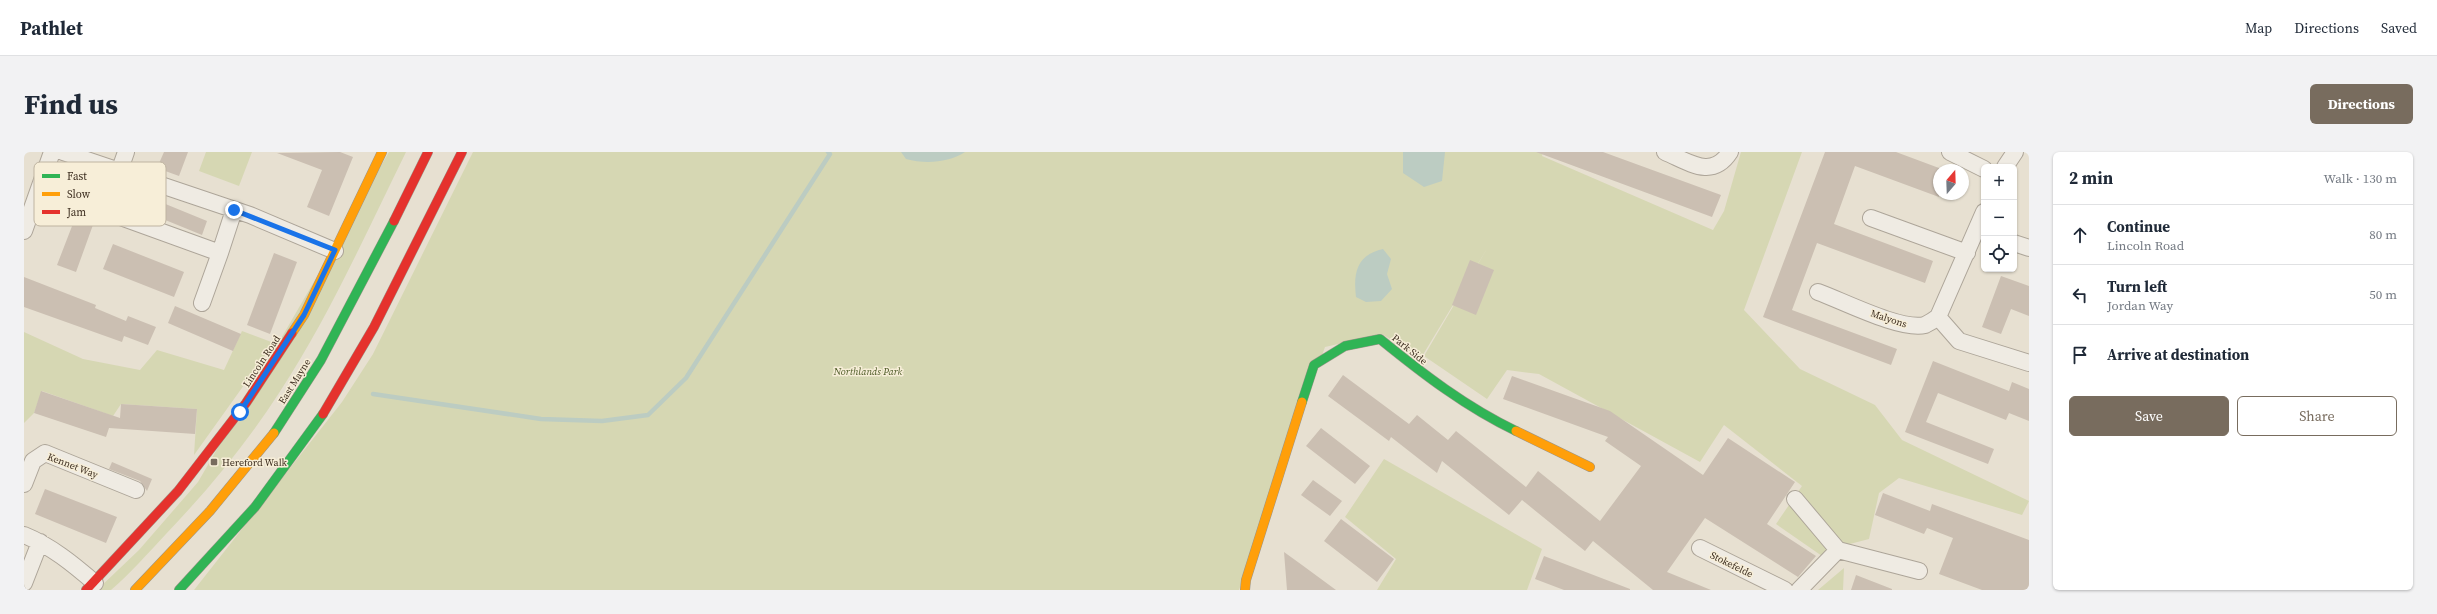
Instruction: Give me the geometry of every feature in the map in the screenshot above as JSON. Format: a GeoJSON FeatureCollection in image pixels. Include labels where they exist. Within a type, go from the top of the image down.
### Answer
{"type":"FeatureCollection","features":[{"type":"Feature","properties":{"kind":"street"},"geometry":{"type":"LineString","coordinates":[[48,162],[52,152]]}},
{"type":"Feature","properties":{"kind":"street"},"geometry":{"type":"LineString","coordinates":[[63,152],[91,162]]}},
{"type":"Feature","properties":{"kind":"street"},"geometry":{"type":"LineString","coordinates":[[122,162],[126,152]]}},
{"type":"Feature","properties":{"kind":"street","name":"Lincoln Road"},"geometry":{"type":"LineString","coordinates":[[90,586],[178,491],[240,412],[304,315],[382,152]]}},
{"type":"Feature","properties":{"kind":"street","name":"East Mayne"},"geometry":{"type":"LineString","coordinates":[[135,590],[193,530],[278,427],[308,382],[347,314],[428,152]]}},
{"type":"Feature","properties":{"kind":"street"},"geometry":{"type":"LineString","coordinates":[[179,590],[256,506],[294,457],[333,397],[361,352],[462,152]]}},
{"type":"Feature","properties":{"kind":"street"},"geometry":{"type":"LineString","coordinates":[[1665,152],[1702,168],[1712,168],[1720,164],[1730,152]]}},
{"type":"Feature","properties":{"kind":"street"},"geometry":{"type":"LineString","coordinates":[[1950,152],[1981,168]]}},
{"type":"Feature","properties":{"kind":"street"},"geometry":{"type":"LineString","coordinates":[[2007,164],[2015,152]]}},
{"type":"Feature","properties":{"kind":"street"},"geometry":{"type":"LineString","coordinates":[[166,188],[234,210],[335,250]]}},
{"type":"Feature","properties":{"kind":"street"},"geometry":{"type":"LineString","coordinates":[[24,231],[27,214],[34,197]]}},
{"type":"Feature","properties":{"kind":"street"},"geometry":{"type":"LineString","coordinates":[[202,302],[220,254],[234,210]]}},
{"type":"Feature","properties":{"kind":"street"},"geometry":{"type":"LineString","coordinates":[[1870,218],[1967,253]]}},
{"type":"Feature","properties":{"kind":"street"},"geometry":{"type":"LineString","coordinates":[[145,226],[220,254]]}},
{"type":"Feature","properties":{"kind":"street"},"geometry":{"type":"LineString","coordinates":[[1981,230],[1967,253],[1938,317],[1959,341],[2029,363]]}},
{"type":"Feature","properties":{"kind":"street"},"geometry":{"type":"LineString","coordinates":[[2017,243],[2029,248]]}},
{"type":"Feature","properties":{"kind":"street","name":"Malyons"},"geometry":{"type":"LineString","coordinates":[[1818,292],[1894,322],[1909,325],[1925,324],[1938,317]]}},
{"type":"Feature","properties":{"kind":"street","name":"Park Side"},"geometry":{"type":"LineString","coordinates":[[1245,590],[1246,580],[1314,365],[1329,352],[1347,343],[1380,339],[1426,376],[1483,415],[1590,467]]}},
{"type":"Feature","properties":{"kind":"street","name":"Kennet Way"},"geometry":{"type":"LineString","coordinates":[[24,484],[33,461],[45,453],[136,490]]}},
{"type":"Feature","properties":{"kind":"street"},"geometry":{"type":"LineString","coordinates":[[1795,499],[1838,550],[1919,571]]}},
{"type":"Feature","properties":{"kind":"street"},"geometry":{"type":"LineString","coordinates":[[24,535],[40,542],[70,561],[90,586]]}},
{"type":"Feature","properties":{"kind":"street"},"geometry":{"type":"LineString","coordinates":[[24,583],[40,542]]}},
{"type":"Feature","properties":{"kind":"street","name":"Stokefelde"},"geometry":{"type":"LineString","coordinates":[[1700,548],[1785,590]]}},
{"type":"Feature","properties":{"kind":"street"},"geometry":{"type":"LineString","coordinates":[[1799,590],[1838,550]]}},
{"type":"Feature","properties":{"kind":"green space"},"geometry":{"type":"Polygon","coordinates":[[[206,152],[252,152],[239,186],[199,171],[206,152]]]}},
{"type":"Feature","properties":{"kind":"green space"},"geometry":{"type":"Polygon","coordinates":[[[389,152],[406,152],[331,305],[279,393],[240,448],[182,517],[111,590],[97,590],[139,550],[198,482],[389,152]]]}},
{"type":"Feature","properties":{"kind":"green space","name":"Northlands Park"},"geometry":{"type":"Polygon","coordinates":[[[473,152],[1543,152],[1542,156],[1713,230],[1724,211],[1741,152],[1802,152],[1744,310],[1800,369],[1875,405],[1902,440],[2029,501],[2022,515],[1899,478],[1879,493],[1869,539],[1846,545],[1822,556],[1776,524],[1802,486],[1724,425],[1700,462],[1539,374],[1507,370],[1487,399],[1424,356],[1488,247],[1421,358],[1382,334],[1325,347],[1239,590],[194,590],[342,402],[373,354],[473,152]]]}},
{"type":"Feature","properties":{"kind":"green space"},"geometry":{"type":"Polygon","coordinates":[[[242,331],[274,343],[194,455],[197,409],[121,404],[113,416],[42,391],[34,413],[24,423],[24,332],[83,359],[140,370],[157,350],[224,370],[242,331]]]}},
{"type":"Feature","properties":{"kind":"green space"},"geometry":{"type":"Polygon","coordinates":[[[1384,459],[1542,549],[1527,590],[1377,590],[1396,559],[1345,517],[1384,459]]]}},
{"type":"Feature","properties":{"kind":"green space"},"geometry":{"type":"Polygon","coordinates":[[[1844,568],[1843,590],[1818,590],[1844,568]]]}},
{"type":"Feature","properties":{"kind":"shaded area"},"geometry":{"type":"Polygon","coordinates":[[[901,152],[965,152],[958,156],[936,162],[921,162],[906,159],[901,152]]]}},
{"type":"Feature","properties":{"kind":"shaded area"},"geometry":{"type":"Polygon","coordinates":[[[1403,152],[1445,152],[1442,181],[1424,187],[1403,173],[1403,152]]]}},
{"type":"Feature","properties":{"kind":"shaded area"},"geometry":{"type":"Polygon","coordinates":[[[1383,249],[1391,259],[1387,274],[1392,289],[1381,301],[1366,302],[1356,297],[1356,272],[1362,260],[1374,252],[1383,249]]]}},
{"type":"Feature","properties":{"kind":"building"},"geometry":{"type":"Polygon","coordinates":[[[164,152],[188,152],[179,176],[166,171],[166,162],[160,162],[164,152]]]}},
{"type":"Feature","properties":{"kind":"building"},"geometry":{"type":"Polygon","coordinates":[[[340,152],[353,157],[329,216],[307,207],[322,170],[277,153],[340,152]]]}},
{"type":"Feature","properties":{"kind":"building"},"geometry":{"type":"Polygon","coordinates":[[[1536,152],[1603,152],[1721,195],[1712,217],[1536,152]]]}},
{"type":"Feature","properties":{"kind":"building"},"geometry":{"type":"Polygon","coordinates":[[[1825,152],[1896,152],[1933,166],[1933,195],[1855,166],[1834,224],[1933,261],[1925,283],[1817,243],[1792,310],[1897,349],[1891,365],[1763,317],[1825,152]]]}},
{"type":"Feature","properties":{"kind":"building"},"geometry":{"type":"Polygon","coordinates":[[[166,204],[207,221],[202,235],[166,220],[166,204]]]}},
{"type":"Feature","properties":{"kind":"building"},"geometry":{"type":"Polygon","coordinates":[[[72,226],[93,226],[76,272],[57,265],[72,226]]]}},
{"type":"Feature","properties":{"kind":"building"},"geometry":{"type":"Polygon","coordinates":[[[113,244],[184,272],[174,297],[103,269],[113,244]]]}},
{"type":"Feature","properties":{"kind":"building"},"geometry":{"type":"Polygon","coordinates":[[[274,253],[297,262],[270,334],[247,325],[274,253]]]}},
{"type":"Feature","properties":{"kind":"building"},"geometry":{"type":"Polygon","coordinates":[[[1470,260],[1494,270],[1476,315],[1452,305],[1470,260]]]}},
{"type":"Feature","properties":{"kind":"building"},"geometry":{"type":"Polygon","coordinates":[[[2001,276],[2029,286],[2029,316],[2011,309],[2001,334],[1982,327],[2001,276]]]}},
{"type":"Feature","properties":{"kind":"building"},"geometry":{"type":"Polygon","coordinates":[[[24,277],[96,305],[95,308],[126,321],[128,316],[156,327],[148,345],[124,336],[122,342],[24,307],[24,277]]]}},
{"type":"Feature","properties":{"kind":"building"},"geometry":{"type":"Polygon","coordinates":[[[175,306],[241,334],[233,351],[168,323],[175,306]]]}},
{"type":"Feature","properties":{"kind":"building"},"geometry":{"type":"Polygon","coordinates":[[[1933,361],[2009,391],[2012,382],[2029,389],[2029,421],[2009,413],[2006,420],[1938,393],[1926,422],[1994,449],[1988,464],[1905,432],[1933,361]]]}},
{"type":"Feature","properties":{"kind":"building"},"geometry":{"type":"Polygon","coordinates":[[[1343,375],[1409,424],[1417,415],[1448,440],[1456,431],[1526,487],[1538,471],[1600,521],[1641,466],[1605,441],[1608,437],[1503,399],[1512,376],[1610,411],[1703,475],[1728,438],[1795,482],[1767,524],[1816,556],[1798,577],[1705,518],[1667,572],[1711,590],[1653,590],[1593,541],[1585,551],[1522,500],[1509,515],[1442,461],[1437,473],[1391,437],[1389,441],[1328,396],[1343,375]]]}},
{"type":"Feature","properties":{"kind":"building"},"geometry":{"type":"Polygon","coordinates":[[[41,391],[120,418],[121,404],[197,409],[195,434],[109,428],[106,437],[34,413],[41,391]]]}},
{"type":"Feature","properties":{"kind":"building"},"geometry":{"type":"Polygon","coordinates":[[[1321,428],[1370,466],[1355,484],[1306,446],[1321,428]]]}},
{"type":"Feature","properties":{"kind":"building"},"geometry":{"type":"Polygon","coordinates":[[[112,462],[152,479],[147,491],[140,481],[109,469],[112,462]]]}},
{"type":"Feature","properties":{"kind":"building"},"geometry":{"type":"Polygon","coordinates":[[[1313,480],[1342,501],[1330,516],[1301,495],[1313,480]]]}},
{"type":"Feature","properties":{"kind":"building"},"geometry":{"type":"Polygon","coordinates":[[[45,489],[117,517],[106,543],[35,514],[45,489]]]}},
{"type":"Feature","properties":{"kind":"building"},"geometry":{"type":"Polygon","coordinates":[[[1883,493],[1930,511],[1932,504],[2029,540],[2029,590],[1982,590],[1939,574],[1953,538],[1927,528],[1924,534],[1875,515],[1883,493]]]}},
{"type":"Feature","properties":{"kind":"building"},"geometry":{"type":"Polygon","coordinates":[[[1341,519],[1394,559],[1377,582],[1324,541],[1341,519]]]}},
{"type":"Feature","properties":{"kind":"building"},"geometry":{"type":"Polygon","coordinates":[[[1284,552],[1302,565],[1336,590],[1287,590],[1284,552]]]}},
{"type":"Feature","properties":{"kind":"building"},"geometry":{"type":"Polygon","coordinates":[[[1544,556],[1630,590],[1564,590],[1535,579],[1544,556]]]}},
{"type":"Feature","properties":{"kind":"building"},"geometry":{"type":"Polygon","coordinates":[[[1856,575],[1892,589],[1892,590],[1851,590],[1856,575]]]}},
{"type":"Feature","properties":{"kind":"waterway"},"geometry":{"type":"LineString","coordinates":[[373,394],[541,419],[602,421],[648,415],[686,378],[830,154],[828,152]]}},
{"type":"Feature","properties":{"kind":"traffic: fast"},"geometry":{"type":"LineString","coordinates":[[274,433],[321,360],[394,221]]}},
{"type":"Feature","properties":{"kind":"traffic: fast"},"geometry":{"type":"LineString","coordinates":[[1302,402],[1314,365],[1345,346],[1380,339],[1412,365],[1462,401],[1516,431]]}},
{"type":"Feature","properties":{"kind":"traffic: fast"},"geometry":{"type":"LineString","coordinates":[[179,590],[255,507],[323,414]]}},
{"type":"Feature","properties":{"kind":"traffic: slow"},"geometry":{"type":"LineString","coordinates":[[292,333],[304,315],[382,152]]}},
{"type":"Feature","properties":{"kind":"traffic: slow"},"geometry":{"type":"LineString","coordinates":[[1245,590],[1246,580],[1302,402]]}},
{"type":"Feature","properties":{"kind":"traffic: slow"},"geometry":{"type":"LineString","coordinates":[[1516,431],[1590,467]]}},
{"type":"Feature","properties":{"kind":"traffic: slow"},"geometry":{"type":"LineString","coordinates":[[135,590],[210,511],[274,433]]}},
{"type":"Feature","properties":{"kind":"traffic: jam"},"geometry":{"type":"LineString","coordinates":[[394,221],[428,152]]}},
{"type":"Feature","properties":{"kind":"traffic: jam"},"geometry":{"type":"LineString","coordinates":[[323,414],[374,327],[462,152]]}},
{"type":"Feature","properties":{"kind":"traffic: jam"},"geometry":{"type":"LineString","coordinates":[[86,590],[178,491],[246,403],[292,333]]}},
{"type":"Feature","properties":{"kind":"place","name":"Hereford Walk"},"geometry":{"type":"Point","coordinates":[214,462]}},
{"type":"Feature","properties":{"kind":"route"},"geometry":{"type":"LineString","coordinates":[[234,210],[250,215],[335,250],[304,315],[240,412]]}}]}
